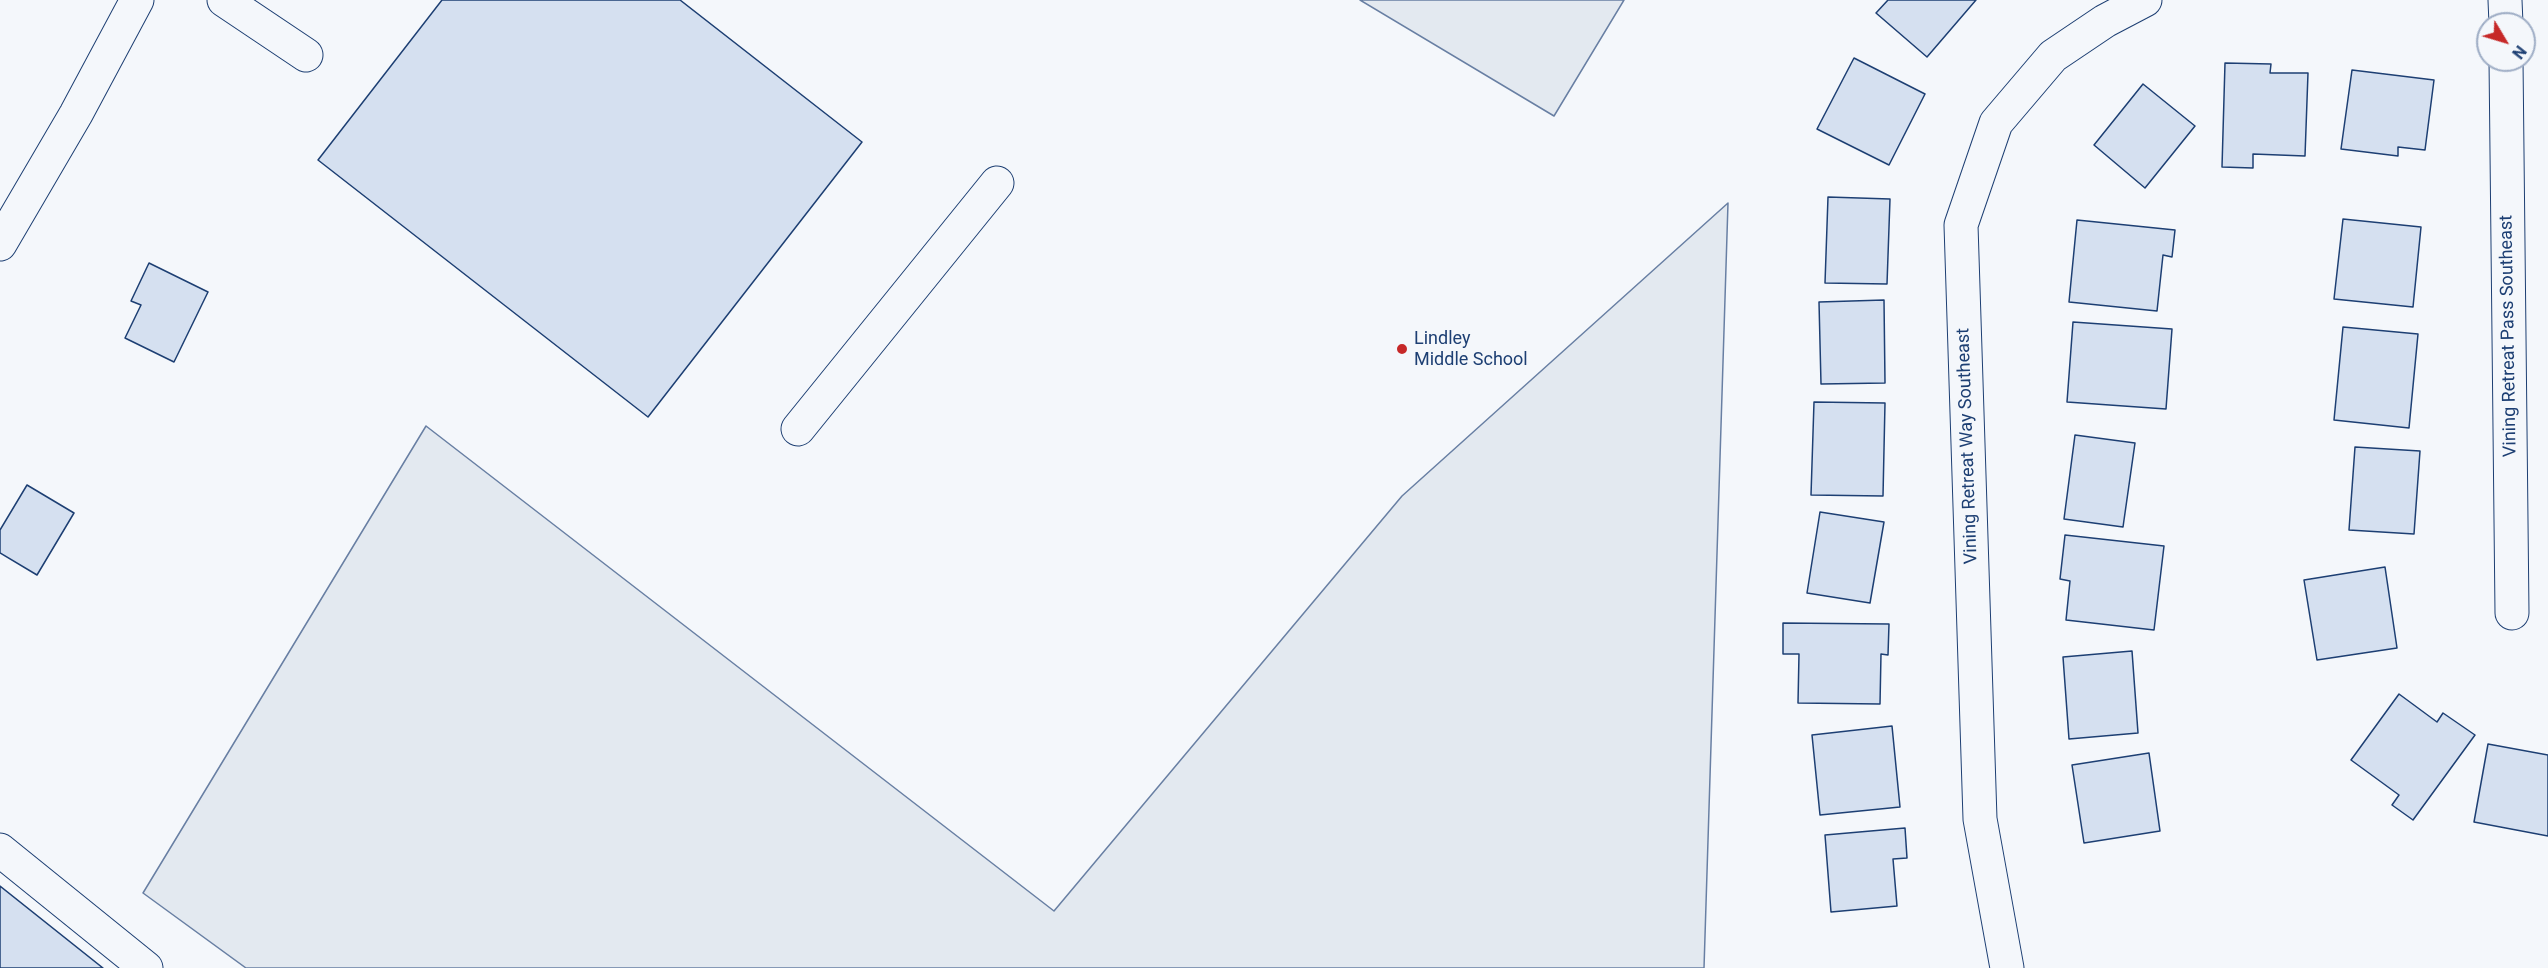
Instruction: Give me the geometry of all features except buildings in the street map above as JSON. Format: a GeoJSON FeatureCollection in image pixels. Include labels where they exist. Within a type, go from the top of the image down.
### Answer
{"type":"FeatureCollection","features":[{"type":"Feature","properties":{"kind":"street"},"geometry":{"type":"LineString","coordinates":[[0,244],[76,114],[137,0]]}},
{"type":"Feature","properties":{"kind":"street"},"geometry":{"type":"LineString","coordinates":[[224,0],[306,56]]}},
{"type":"Feature","properties":{"kind":"street","name":"Vining Retreat Way Southeast"},"geometry":{"type":"LineString","coordinates":[[2007,968],[1980,819],[1961,225],[1996,123],[2053,56],[2105,21],[2145,0]]}},
{"type":"Feature","properties":{"kind":"street","name":"Vining Retreat Pass Southeast"},"geometry":{"type":"LineString","coordinates":[[2506,72],[2512,613]]}},
{"type":"Feature","properties":{"kind":"street"},"geometry":{"type":"LineString","coordinates":[[798,429],[997,183]]}},
{"type":"Feature","properties":{"kind":"street"},"geometry":{"type":"LineString","coordinates":[[0,850],[146,968]]}},
{"type":"Feature","properties":{"kind":"shaded area"},"geometry":{"type":"Polygon","coordinates":[[[1360,0],[1624,0],[1554,116],[1360,0]]]}},
{"type":"Feature","properties":{"kind":"shaded area"},"geometry":{"type":"Polygon","coordinates":[[[1728,203],[1704,968],[246,968],[143,893],[426,426],[1054,911],[1402,496],[1728,203]]]}},
{"type":"Feature","properties":{"kind":"place","name":"Lindley Middle School"},"geometry":{"type":"Point","coordinates":[1402,349]}}]}
